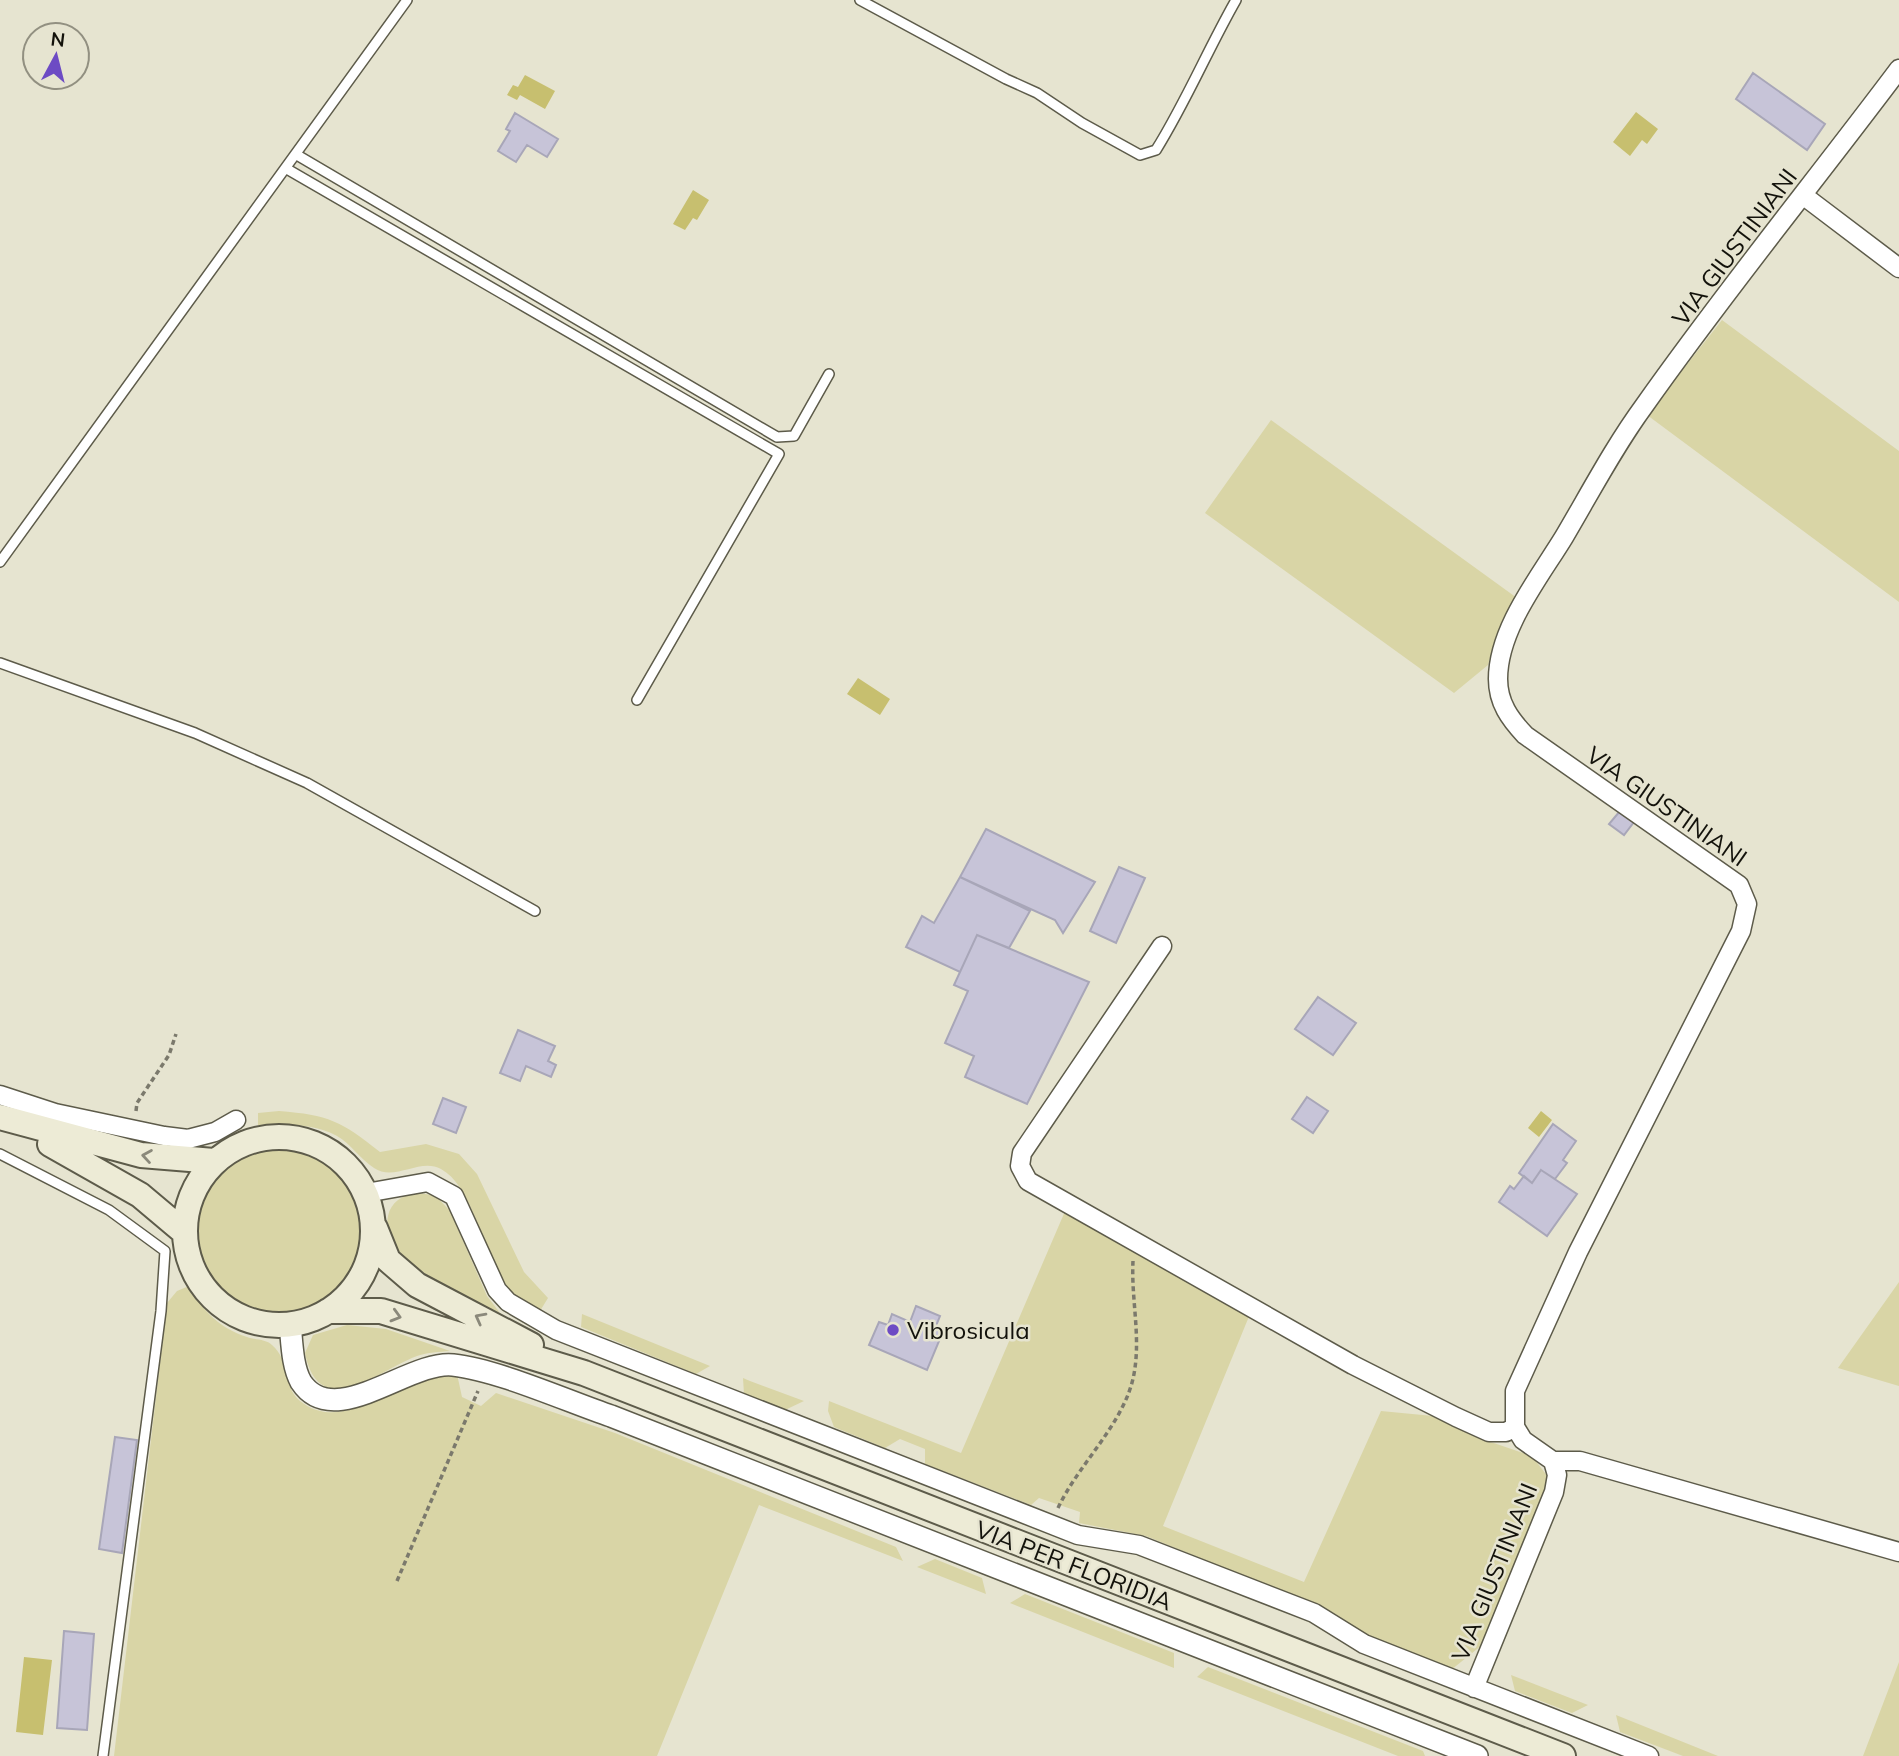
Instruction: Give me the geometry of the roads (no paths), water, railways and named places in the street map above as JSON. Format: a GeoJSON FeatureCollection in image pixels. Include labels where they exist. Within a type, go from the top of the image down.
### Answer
{"type":"FeatureCollection","features":[{"type":"Feature","properties":{"kind":"main road"},"geometry":{"type":"LineString","coordinates":[[0,1117],[141,1155],[215,1161]]}},
{"type":"Feature","properties":{"kind":"main road"},"geometry":{"type":"LineString","coordinates":[[0,1117],[99,1169],[140,1195],[184,1232]]}},
{"type":"Feature","properties":{"kind":"main road"},"geometry":{"type":"LineString","coordinates":[[268,1137],[298,1138],[326,1149],[349,1168],[366,1193],[373,1224],[388,1260],[417,1285],[584,1373],[380,1311],[328,1311],[290,1324],[259,1323],[229,1311],[205,1290],[189,1263],[184,1232],[191,1193],[215,1161],[249,1142],[268,1137]]}},
{"type":"Feature","properties":{"kind":"main road"},"geometry":{"type":"LineString","coordinates":[[328,1311],[348,1295],[363,1273],[372,1249],[373,1224]]}},
{"type":"Feature","properties":{"kind":"main road","name":"VIA PER FLORIDIA"},"geometry":{"type":"LineString","coordinates":[[584,1373],[1563,1756]]}},
{"type":"Feature","properties":{"kind":"street","name":"VIA GIUSTINIANI"},"geometry":{"type":"LineString","coordinates":[[1474,1688],[1554,1492],[1558,1475],[1553,1461],[1523,1440],[1515,1427],[1515,1391],[1546,1319],[1741,931],[1747,904],[1739,885],[1525,735],[1509,717],[1502,702],[1498,679],[1508,636],[1532,590],[1643,407],[1899,69]]}},
{"type":"Feature","properties":{"kind":"street"},"geometry":{"type":"LineString","coordinates":[[1804,196],[1899,268]]}},
{"type":"Feature","properties":{"kind":"street"},"geometry":{"type":"LineString","coordinates":[[1162,946],[1022,1153],[1020,1167],[1028,1181],[1353,1365],[1455,1417],[1489,1432],[1506,1432],[1515,1427]]}},
{"type":"Feature","properties":{"kind":"street"},"geometry":{"type":"LineString","coordinates":[[0,1095],[55,1113],[134,1131],[188,1139],[215,1132],[236,1120]]}},
{"type":"Feature","properties":{"kind":"street"},"geometry":{"type":"LineString","coordinates":[[366,1193],[428,1182],[454,1196],[497,1290],[508,1302],[556,1330],[1078,1535],[1139,1545],[1314,1613],[1364,1644],[1648,1756]]}},
{"type":"Feature","properties":{"kind":"street"},"geometry":{"type":"LineString","coordinates":[[290,1324],[300,1381],[313,1395],[347,1401],[430,1365],[453,1365],[485,1373],[611,1416],[1449,1751],[1478,1756]]}},
{"type":"Feature","properties":{"kind":"street"},"geometry":{"type":"LineString","coordinates":[[1553,1461],[1580,1461],[1899,1552]]}},
{"type":"Feature","properties":{"kind":"lane"},"geometry":{"type":"LineString","coordinates":[[0,562],[407,0]]}},
{"type":"Feature","properties":{"kind":"lane"},"geometry":{"type":"LineString","coordinates":[[860,0],[1037,93],[1082,123],[1140,155],[1156,150],[1171,127],[1236,0]]}},
{"type":"Feature","properties":{"kind":"lane"},"geometry":{"type":"LineString","coordinates":[[297,155],[777,437],[793,436],[829,374]]}},
{"type":"Feature","properties":{"kind":"lane"},"geometry":{"type":"LineString","coordinates":[[286,169],[779,454],[637,700]]}},
{"type":"Feature","properties":{"kind":"lane"},"geometry":{"type":"LineString","coordinates":[[0,663],[195,733],[307,783],[535,911]]}},
{"type":"Feature","properties":{"kind":"lane"},"geometry":{"type":"LineString","coordinates":[[0,1154],[109,1210],[165,1251],[161,1311],[103,1756]]}},
{"type":"Feature","properties":{"kind":"place","name":"Vibrosicula"},"geometry":{"type":"Point","coordinates":[893,1330]}}]}
